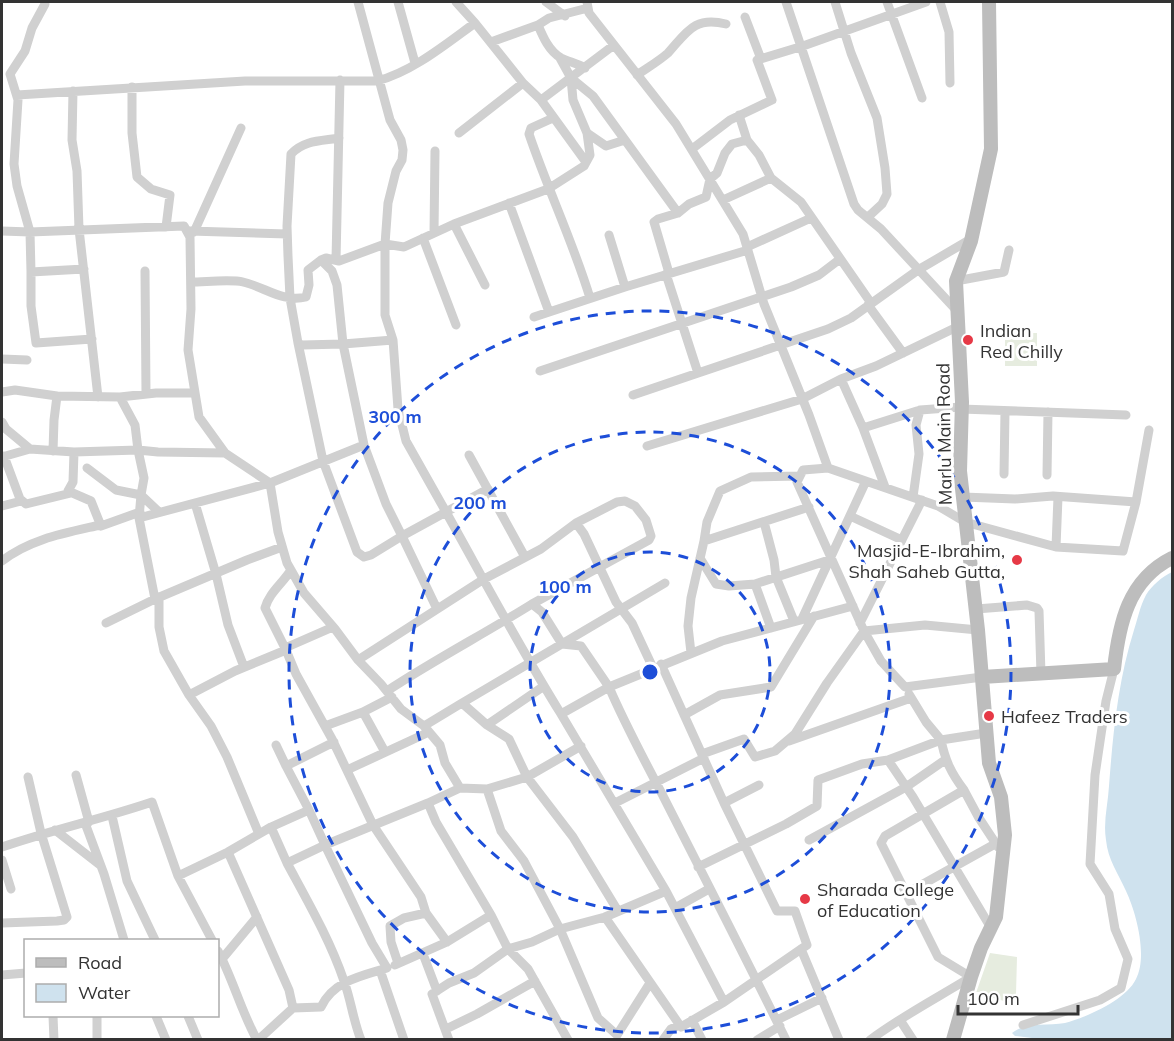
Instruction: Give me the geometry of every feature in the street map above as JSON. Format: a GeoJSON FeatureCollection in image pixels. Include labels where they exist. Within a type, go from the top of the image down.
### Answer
{"type":"FeatureCollection","features":[{"type":"Feature","properties":{"kind":"street"},"geometry":{"type":"LineString","coordinates":[[358,2],[390,120],[401,140],[403,150],[388,203],[385,244],[386,315],[393,340],[398,409],[406,441],[529,663],[581,746],[666,891],[724,1002]]}},
{"type":"Feature","properties":{"kind":"street"},"geometry":{"type":"LineString","coordinates":[[398,2],[416,63]]}},
{"type":"Feature","properties":{"kind":"street"},"geometry":{"type":"LineString","coordinates":[[456,2],[523,84],[541,100],[553,118],[588,159]]}},
{"type":"Feature","properties":{"kind":"street"},"geometry":{"type":"LineString","coordinates":[[546,2],[565,16]]}},
{"type":"Feature","properties":{"kind":"street"},"geometry":{"type":"LineString","coordinates":[[646,446],[802,399],[841,379],[903,353],[958,319],[881,229],[854,204],[803,46],[786,2]]}},
{"type":"Feature","properties":{"kind":"street"},"geometry":{"type":"LineString","coordinates":[[835,2],[851,54],[877,118],[885,168],[887,194],[882,204],[868,217]]}},
{"type":"Feature","properties":{"kind":"street"},"geometry":{"type":"LineString","coordinates":[[887,2],[922,98]]}},
{"type":"Feature","properties":{"kind":"street"},"geometry":{"type":"LineString","coordinates":[[692,149],[730,120],[772,100],[757,60],[926,2]]}},
{"type":"Feature","properties":{"kind":"street"},"geometry":{"type":"LineString","coordinates":[[940,2],[949,32],[950,83]]}},
{"type":"Feature","properties":{"kind":"street","name":"Marlu Main Road"},"geometry":{"type":"LineString","coordinates":[[953,1040],[981,948],[996,916],[999,849],[1005,836],[1001,796],[989,763],[976,609],[960,471],[961,408],[956,281],[971,239],[991,149],[989,2]]}},
{"type":"Feature","properties":{"kind":"street"},"geometry":{"type":"LineString","coordinates":[[45,4],[32,28],[25,51],[10,74],[18,100],[14,164],[17,186],[30,232],[31,306],[36,343],[92,339]]}},
{"type":"Feature","properties":{"kind":"street"},"geometry":{"type":"LineString","coordinates":[[491,42],[538,25],[549,18],[565,16],[587,5],[589,13],[676,124],[743,234],[762,297],[828,468]]}},
{"type":"Feature","properties":{"kind":"street"},"geometry":{"type":"LineString","coordinates":[[745,17],[761,59]]}},
{"type":"Feature","properties":{"kind":"street"},"geometry":{"type":"LineString","coordinates":[[638,75],[667,53],[687,30],[698,24],[714,21],[726,24]]}},
{"type":"Feature","properties":{"kind":"street"},"geometry":{"type":"LineString","coordinates":[[16,95],[245,81],[379,80],[389,78],[416,63],[475,23]]}},
{"type":"Feature","properties":{"kind":"street"},"geometry":{"type":"LineString","coordinates":[[538,25],[550,49],[560,58],[571,78],[593,96],[678,213]]}},
{"type":"Feature","properties":{"kind":"street"},"geometry":{"type":"LineString","coordinates":[[541,100],[614,45]]}},
{"type":"Feature","properties":{"kind":"street"},"geometry":{"type":"LineString","coordinates":[[560,58],[585,68]]}},
{"type":"Feature","properties":{"kind":"street"},"geometry":{"type":"LineString","coordinates":[[571,78],[573,100],[587,133],[588,159]]}},
{"type":"Feature","properties":{"kind":"street"},"geometry":{"type":"LineString","coordinates":[[336,260],[340,80]]}},
{"type":"Feature","properties":{"kind":"street"},"geometry":{"type":"LineString","coordinates":[[459,133],[523,84]]}},
{"type":"Feature","properties":{"kind":"street"},"geometry":{"type":"LineString","coordinates":[[132,87],[132,133],[137,177],[151,189],[170,195],[166,227]]}},
{"type":"Feature","properties":{"kind":"street"},"geometry":{"type":"LineString","coordinates":[[73,91],[72,140],[77,171],[79,229],[98,397]]}},
{"type":"Feature","properties":{"kind":"street"},"geometry":{"type":"LineString","coordinates":[[739,115],[747,140],[759,155],[771,178],[797,199],[903,353]]}},
{"type":"Feature","properties":{"kind":"street"},"geometry":{"type":"LineString","coordinates":[[553,118],[529,131],[548,189],[570,238],[590,298]]}},
{"type":"Feature","properties":{"kind":"street"},"geometry":{"type":"LineString","coordinates":[[241,128],[190,231],[191,309],[188,350],[199,417],[225,453],[270,483],[282,547],[303,593],[401,709],[427,729],[440,745],[445,763],[460,788]]}},
{"type":"Feature","properties":{"kind":"street"},"geometry":{"type":"LineString","coordinates":[[587,133],[606,146]]}},
{"type":"Feature","properties":{"kind":"street"},"geometry":{"type":"LineString","coordinates":[[339,138],[309,142],[298,147],[291,154],[287,234],[290,298],[323,461],[357,552],[360,556],[371,555],[488,489]]}},
{"type":"Feature","properties":{"kind":"street"},"geometry":{"type":"LineString","coordinates":[[191,282],[240,281],[263,288],[276,295],[297,299],[306,297],[309,285],[308,270],[321,260],[336,260],[385,244],[404,247],[454,224],[548,189],[584,166],[588,159],[606,146],[625,140]]}},
{"type":"Feature","properties":{"kind":"street"},"geometry":{"type":"LineString","coordinates":[[698,373],[654,222],[678,213],[689,204],[706,197],[710,180],[717,173],[725,153],[732,144],[747,140]]}},
{"type":"Feature","properties":{"kind":"street"},"geometry":{"type":"LineString","coordinates":[[434,233],[435,151]]}},
{"type":"Feature","properties":{"kind":"street"},"geometry":{"type":"LineString","coordinates":[[723,200],[771,178]]}},
{"type":"Feature","properties":{"kind":"street"},"geometry":{"type":"LineString","coordinates":[[509,203],[549,312]]}},
{"type":"Feature","properties":{"kind":"street"},"geometry":{"type":"LineString","coordinates":[[534,317],[625,286],[747,249],[811,218]]}},
{"type":"Feature","properties":{"kind":"street"},"geometry":{"type":"LineString","coordinates":[[454,224],[484,285]]}},
{"type":"Feature","properties":{"kind":"street"},"geometry":{"type":"LineString","coordinates":[[2,231],[184,226],[190,231],[287,234]]}},
{"type":"Feature","properties":{"kind":"street"},"geometry":{"type":"LineString","coordinates":[[609,235],[625,286]]}},
{"type":"Feature","properties":{"kind":"street"},"geometry":{"type":"LineString","coordinates":[[423,238],[456,325]]}},
{"type":"Feature","properties":{"kind":"street"},"geometry":{"type":"LineString","coordinates":[[633,395],[828,329],[851,318],[918,270],[971,239]]}},
{"type":"Feature","properties":{"kind":"street"},"geometry":{"type":"LineString","coordinates":[[956,281],[1004,272],[1010,250]]}},
{"type":"Feature","properties":{"kind":"street"},"geometry":{"type":"LineString","coordinates":[[540,371],[762,297],[819,275],[840,259]]}},
{"type":"Feature","properties":{"kind":"street"},"geometry":{"type":"LineString","coordinates":[[321,260],[332,271],[337,285],[344,344],[364,445],[386,504],[437,609]]}},
{"type":"Feature","properties":{"kind":"street"},"geometry":{"type":"LineString","coordinates":[[31,272],[84,269]]}},
{"type":"Feature","properties":{"kind":"street"},"geometry":{"type":"LineString","coordinates":[[145,271],[146,394]]}},
{"type":"Feature","properties":{"kind":"street"},"geometry":{"type":"LineString","coordinates":[[298,343],[302,345],[344,344],[393,340]]}},
{"type":"Feature","properties":{"kind":"street"},"geometry":{"type":"LineString","coordinates":[[2,359],[27,360]]}},
{"type":"Feature","properties":{"kind":"street"},"geometry":{"type":"LineString","coordinates":[[841,379],[863,428],[885,487]]}},
{"type":"Feature","properties":{"kind":"street"},"geometry":{"type":"LineString","coordinates":[[2,392],[15,390],[57,396],[98,397],[195,393]]}},
{"type":"Feature","properties":{"kind":"street"},"geometry":{"type":"LineString","coordinates":[[53,451],[57,396]]}},
{"type":"Feature","properties":{"kind":"street"},"geometry":{"type":"LineString","coordinates":[[120,397],[135,425],[144,478],[140,515],[157,598],[159,627],[164,651],[189,695],[211,726],[227,757],[259,834]]}},
{"type":"Feature","properties":{"kind":"street"},"geometry":{"type":"LineString","coordinates":[[863,428],[920,410],[961,408],[1126,415]]}},
{"type":"Feature","properties":{"kind":"street"},"geometry":{"type":"LineString","coordinates":[[615,803],[703,756],[744,739],[755,758],[775,751],[795,734],[862,627],[918,499],[919,453],[916,425],[920,410]]}},
{"type":"Feature","properties":{"kind":"street"},"geometry":{"type":"LineString","coordinates":[[1004,474],[1005,411]]}},
{"type":"Feature","properties":{"kind":"street"},"geometry":{"type":"LineString","coordinates":[[1047,475],[1048,412]]}},
{"type":"Feature","properties":{"kind":"street"},"geometry":{"type":"LineString","coordinates":[[2,422],[6,429],[30,449]]}},
{"type":"Feature","properties":{"kind":"street"},"geometry":{"type":"LineString","coordinates":[[908,893],[954,866],[999,849],[964,790],[951,773],[945,760],[941,740],[926,722],[905,687],[881,661],[862,627],[797,482],[800,476],[804,470],[828,468],[938,506],[965,522],[1056,547],[1123,551],[1136,502],[1149,430]]}},
{"type":"Feature","properties":{"kind":"street"},"geometry":{"type":"LineString","coordinates":[[2,561],[18,549],[30,544],[270,483],[364,445]]}},
{"type":"Feature","properties":{"kind":"street"},"geometry":{"type":"LineString","coordinates":[[100,525],[91,501],[71,493],[33,504],[21,501],[3,457],[30,449],[74,452],[138,450],[225,453]]}},
{"type":"Feature","properties":{"kind":"street"},"geometry":{"type":"LineString","coordinates":[[71,493],[68,491],[73,482],[74,452]]}},
{"type":"Feature","properties":{"kind":"street"},"geometry":{"type":"LineString","coordinates":[[470,455],[525,557]]}},
{"type":"Feature","properties":{"kind":"street"},"geometry":{"type":"LineString","coordinates":[[87,468],[116,490],[141,495],[159,512]]}},
{"type":"Feature","properties":{"kind":"street"},"geometry":{"type":"LineString","coordinates":[[691,653],[688,626],[691,598],[706,522],[720,491],[751,477],[800,476]]}},
{"type":"Feature","properties":{"kind":"street"},"geometry":{"type":"LineString","coordinates":[[798,620],[866,481]]}},
{"type":"Feature","properties":{"kind":"street"},"geometry":{"type":"LineString","coordinates":[[1056,547],[1058,496]]}},
{"type":"Feature","properties":{"kind":"street"},"geometry":{"type":"LineString","coordinates":[[963,497],[1015,499],[1058,496],[1136,502]]}},
{"type":"Feature","properties":{"kind":"street"},"geometry":{"type":"LineString","coordinates":[[2,506],[21,501]]}},
{"type":"Feature","properties":{"kind":"street"},"geometry":{"type":"LineString","coordinates":[[325,726],[363,712],[430,663],[649,540],[651,536],[646,520],[635,506],[625,501],[617,502],[576,524],[541,549],[484,579],[358,660]]}},
{"type":"Feature","properties":{"kind":"street"},"geometry":{"type":"LineString","coordinates":[[195,503],[228,625],[244,667]]}},
{"type":"Feature","properties":{"kind":"street"},"geometry":{"type":"LineString","coordinates":[[704,541],[809,507]]}},
{"type":"Feature","properties":{"kind":"street"},"geometry":{"type":"LineString","coordinates":[[850,516],[902,540]]}},
{"type":"Feature","properties":{"kind":"street"},"geometry":{"type":"LineString","coordinates":[[764,522],[772,549],[776,577],[798,620]]}},
{"type":"Feature","properties":{"kind":"street"},"geometry":{"type":"LineString","coordinates":[[576,524],[584,534],[599,568],[684,715],[777,911],[795,911],[807,945],[724,1002],[681,1027],[679,1025],[671,1029],[663,1040]]}},
{"type":"Feature","properties":{"kind":"street"},"geometry":{"type":"LineString","coordinates":[[106,623],[157,598],[282,547]]}},
{"type":"Feature","properties":{"kind":"street"},"geometry":{"type":"LineString","coordinates":[[700,558],[716,584],[729,586],[755,584],[830,558]]}},
{"type":"Feature","properties":{"kind":"street"},"geometry":{"type":"LineString","coordinates":[[1023,1025],[1100,1000],[1121,988],[1128,959],[1115,929],[1109,894],[1090,864],[1095,775],[1106,700],[1114,669],[1120,629],[1129,602],[1140,583],[1156,568],[1173,558]]}},
{"type":"Feature","properties":{"kind":"street"},"geometry":{"type":"LineString","coordinates":[[291,570],[280,586],[268,596],[265,609],[296,674],[334,742],[373,825],[421,897],[426,913],[447,942]]}},
{"type":"Feature","properties":{"kind":"street"},"geometry":{"type":"LineString","coordinates":[[347,770],[427,729],[462,703],[665,583]]}},
{"type":"Feature","properties":{"kind":"street"},"geometry":{"type":"LineString","coordinates":[[755,584],[771,628]]}},
{"type":"Feature","properties":{"kind":"street"},"geometry":{"type":"LineString","coordinates":[[532,604],[542,612],[562,644]]}},
{"type":"Feature","properties":{"kind":"street"},"geometry":{"type":"LineString","coordinates":[[976,609],[1027,605],[1037,608],[1041,674]]}},
{"type":"Feature","properties":{"kind":"street"},"geometry":{"type":"LineString","coordinates":[[561,714],[609,687],[722,641],[853,606]]}},
{"type":"Feature","properties":{"kind":"street"},"geometry":{"type":"LineString","coordinates":[[684,715],[720,695],[771,687],[814,616]]}},
{"type":"Feature","properties":{"kind":"street"},"geometry":{"type":"LineString","coordinates":[[862,627],[925,625],[978,630]]}},
{"type":"Feature","properties":{"kind":"street"},"geometry":{"type":"LineString","coordinates":[[189,695],[244,667],[333,627]]}},
{"type":"Feature","properties":{"kind":"street"},"geometry":{"type":"LineString","coordinates":[[562,644],[581,646],[609,687],[627,729],[786,1040]]}},
{"type":"Feature","properties":{"kind":"street"},"geometry":{"type":"LineString","coordinates":[[905,687],[982,677],[1114,669]]}},
{"type":"Feature","properties":{"kind":"street"},"geometry":{"type":"LineString","coordinates":[[487,725],[544,686]]}},
{"type":"Feature","properties":{"kind":"street"},"geometry":{"type":"LineString","coordinates":[[786,742],[911,698]]}},
{"type":"Feature","properties":{"kind":"street"},"geometry":{"type":"LineString","coordinates":[[462,703],[487,725],[509,739],[527,777],[573,837],[618,911]]}},
{"type":"Feature","properties":{"kind":"street"},"geometry":{"type":"LineString","coordinates":[[363,712],[385,752]]}},
{"type":"Feature","properties":{"kind":"street"},"geometry":{"type":"LineString","coordinates":[[698,867],[786,824],[817,806],[819,780],[862,764],[888,760],[941,740],[986,733]]}},
{"type":"Feature","properties":{"kind":"street"},"geometry":{"type":"LineString","coordinates":[[286,766],[334,742]]}},
{"type":"Feature","properties":{"kind":"street"},"geometry":{"type":"LineString","coordinates":[[276,745],[384,969],[404,1040]]}},
{"type":"Feature","properties":{"kind":"street"},"geometry":{"type":"LineString","coordinates":[[287,863],[460,788],[487,789],[527,777],[581,746]]}},
{"type":"Feature","properties":{"kind":"street"},"geometry":{"type":"LineString","coordinates":[[888,760],[991,928]]}},
{"type":"Feature","properties":{"kind":"street"},"geometry":{"type":"LineString","coordinates":[[809,840],[906,787],[945,760]]}},
{"type":"Feature","properties":{"kind":"street"},"geometry":{"type":"LineString","coordinates":[[76,776],[87,822],[124,939]]}},
{"type":"Feature","properties":{"kind":"street"},"geometry":{"type":"LineString","coordinates":[[2,923],[57,921],[67,917],[41,833],[28,777]]}},
{"type":"Feature","properties":{"kind":"street"},"geometry":{"type":"LineString","coordinates":[[724,803],[759,785]]}},
{"type":"Feature","properties":{"kind":"street"},"geometry":{"type":"LineString","coordinates":[[487,789],[501,831],[524,861],[560,929],[598,1018],[617,1038],[650,983]]}},
{"type":"Feature","properties":{"kind":"street"},"geometry":{"type":"LineString","coordinates":[[870,1040],[971,977],[938,957],[881,843],[885,836],[964,790]]}},
{"type":"Feature","properties":{"kind":"street"},"geometry":{"type":"LineString","coordinates":[[2,848],[41,833],[112,816],[152,802],[178,876],[211,939]]}},
{"type":"Feature","properties":{"kind":"street"},"geometry":{"type":"LineString","coordinates":[[428,803],[436,822],[491,915],[507,949],[528,969],[568,1040]]}},
{"type":"Feature","properties":{"kind":"street"},"geometry":{"type":"LineString","coordinates":[[178,876],[228,852],[271,827],[309,810]]}},
{"type":"Feature","properties":{"kind":"street"},"geometry":{"type":"LineString","coordinates":[[112,816],[128,881],[154,939]]}},
{"type":"Feature","properties":{"kind":"street"},"geometry":{"type":"LineString","coordinates":[[271,827],[287,863],[321,926],[344,982],[353,1020],[361,1040]]}},
{"type":"Feature","properties":{"kind":"street"},"geometry":{"type":"LineString","coordinates":[[55,830],[100,865]]}},
{"type":"Feature","properties":{"kind":"street"},"geometry":{"type":"LineString","coordinates":[[228,852],[289,990],[293,1008]]}},
{"type":"Feature","properties":{"kind":"street"},"geometry":{"type":"LineString","coordinates":[[2,860],[11,889]]}},
{"type":"Feature","properties":{"kind":"street"},"geometry":{"type":"LineString","coordinates":[[675,908],[709,889]]}},
{"type":"Feature","properties":{"kind":"street"},"geometry":{"type":"LineString","coordinates":[[449,1040],[432,994],[437,990],[474,972],[507,949],[532,942],[560,929],[606,917],[666,891]]}},
{"type":"Feature","properties":{"kind":"street"},"geometry":{"type":"LineString","coordinates":[[398,963],[390,926],[404,918],[426,913]]}},
{"type":"Feature","properties":{"kind":"street"},"geometry":{"type":"LineString","coordinates":[[257,917],[220,955],[246,1019],[258,1040],[293,1008],[321,1007],[326,995],[344,982],[423,954],[491,915]]}},
{"type":"Feature","properties":{"kind":"street"},"geometry":{"type":"LineString","coordinates":[[606,917],[679,1025]]}},
{"type":"Feature","properties":{"kind":"street"},"geometry":{"type":"LineString","coordinates":[[801,949],[839,1040]]}},
{"type":"Feature","properties":{"kind":"street"},"geometry":{"type":"LineString","coordinates":[[423,954],[437,990]]}},
{"type":"Feature","properties":{"kind":"street"},"geometry":{"type":"LineString","coordinates":[[2,975],[24,973]]}},
{"type":"Feature","properties":{"kind":"street"},"geometry":{"type":"LineString","coordinates":[[446,1029],[535,981]]}},
{"type":"Feature","properties":{"kind":"street"},"geometry":{"type":"LineString","coordinates":[[757,1040],[778,1023],[822,998]]}},
{"type":"Feature","properties":{"kind":"street"},"geometry":{"type":"LineString","coordinates":[[53,1017],[54,1040]]}},
{"type":"Feature","properties":{"kind":"street"},"geometry":{"type":"LineString","coordinates":[[97,1017],[98,1040]]}},
{"type":"Feature","properties":{"kind":"street"},"geometry":{"type":"LineString","coordinates":[[156,1017],[166,1040]]}},
{"type":"Feature","properties":{"kind":"street"},"geometry":{"type":"LineString","coordinates":[[188,1017],[198,1040]]}},
{"type":"Feature","properties":{"kind":"street"},"geometry":{"type":"LineString","coordinates":[[692,1020],[702,1040]]}},
{"type":"Feature","properties":{"kind":"street"},"geometry":{"type":"LineString","coordinates":[[900,1020],[913,1040]]}},
{"type":"Feature","properties":{"kind":"shaded area"},"geometry":{"type":"Polygon","coordinates":[[[1005,333],[1037,333],[1037,366],[1005,366],[1005,333]]]}},
{"type":"Feature","properties":{"kind":"shaded area"},"geometry":{"type":"Polygon","coordinates":[[[990,953],[1017,957],[1016,994],[1004,1001],[976,993],[990,953]]]}},
{"type":"Feature","properties":{"kind":"water"},"geometry":{"type":"Polygon","coordinates":[[[1172,572],[1172,1039],[1048,1040],[1015,1036],[1012,1033],[1023,1027],[1065,1023],[1084,1017],[1115,1001],[1131,987],[1136,979],[1141,958],[1137,922],[1130,900],[1109,854],[1105,820],[1117,707],[1128,649],[1146,595],[1151,588],[1172,572]]]}},
{"type":"Feature","properties":{"kind":"place","name":"Indian Red Chilly"},"geometry":{"type":"Point","coordinates":[968,340]}},
{"type":"Feature","properties":{"kind":"place","name":"Masjid-E-Ibrahim, Shah Saheb Gutta,"},"geometry":{"type":"Point","coordinates":[1017,560]}},
{"type":"Feature","properties":{"kind":"place","name":"Hafeez Traders"},"geometry":{"type":"Point","coordinates":[989,716]}},
{"type":"Feature","properties":{"kind":"place","name":"Sharada College of Education"},"geometry":{"type":"Point","coordinates":[805,899]}}]}
